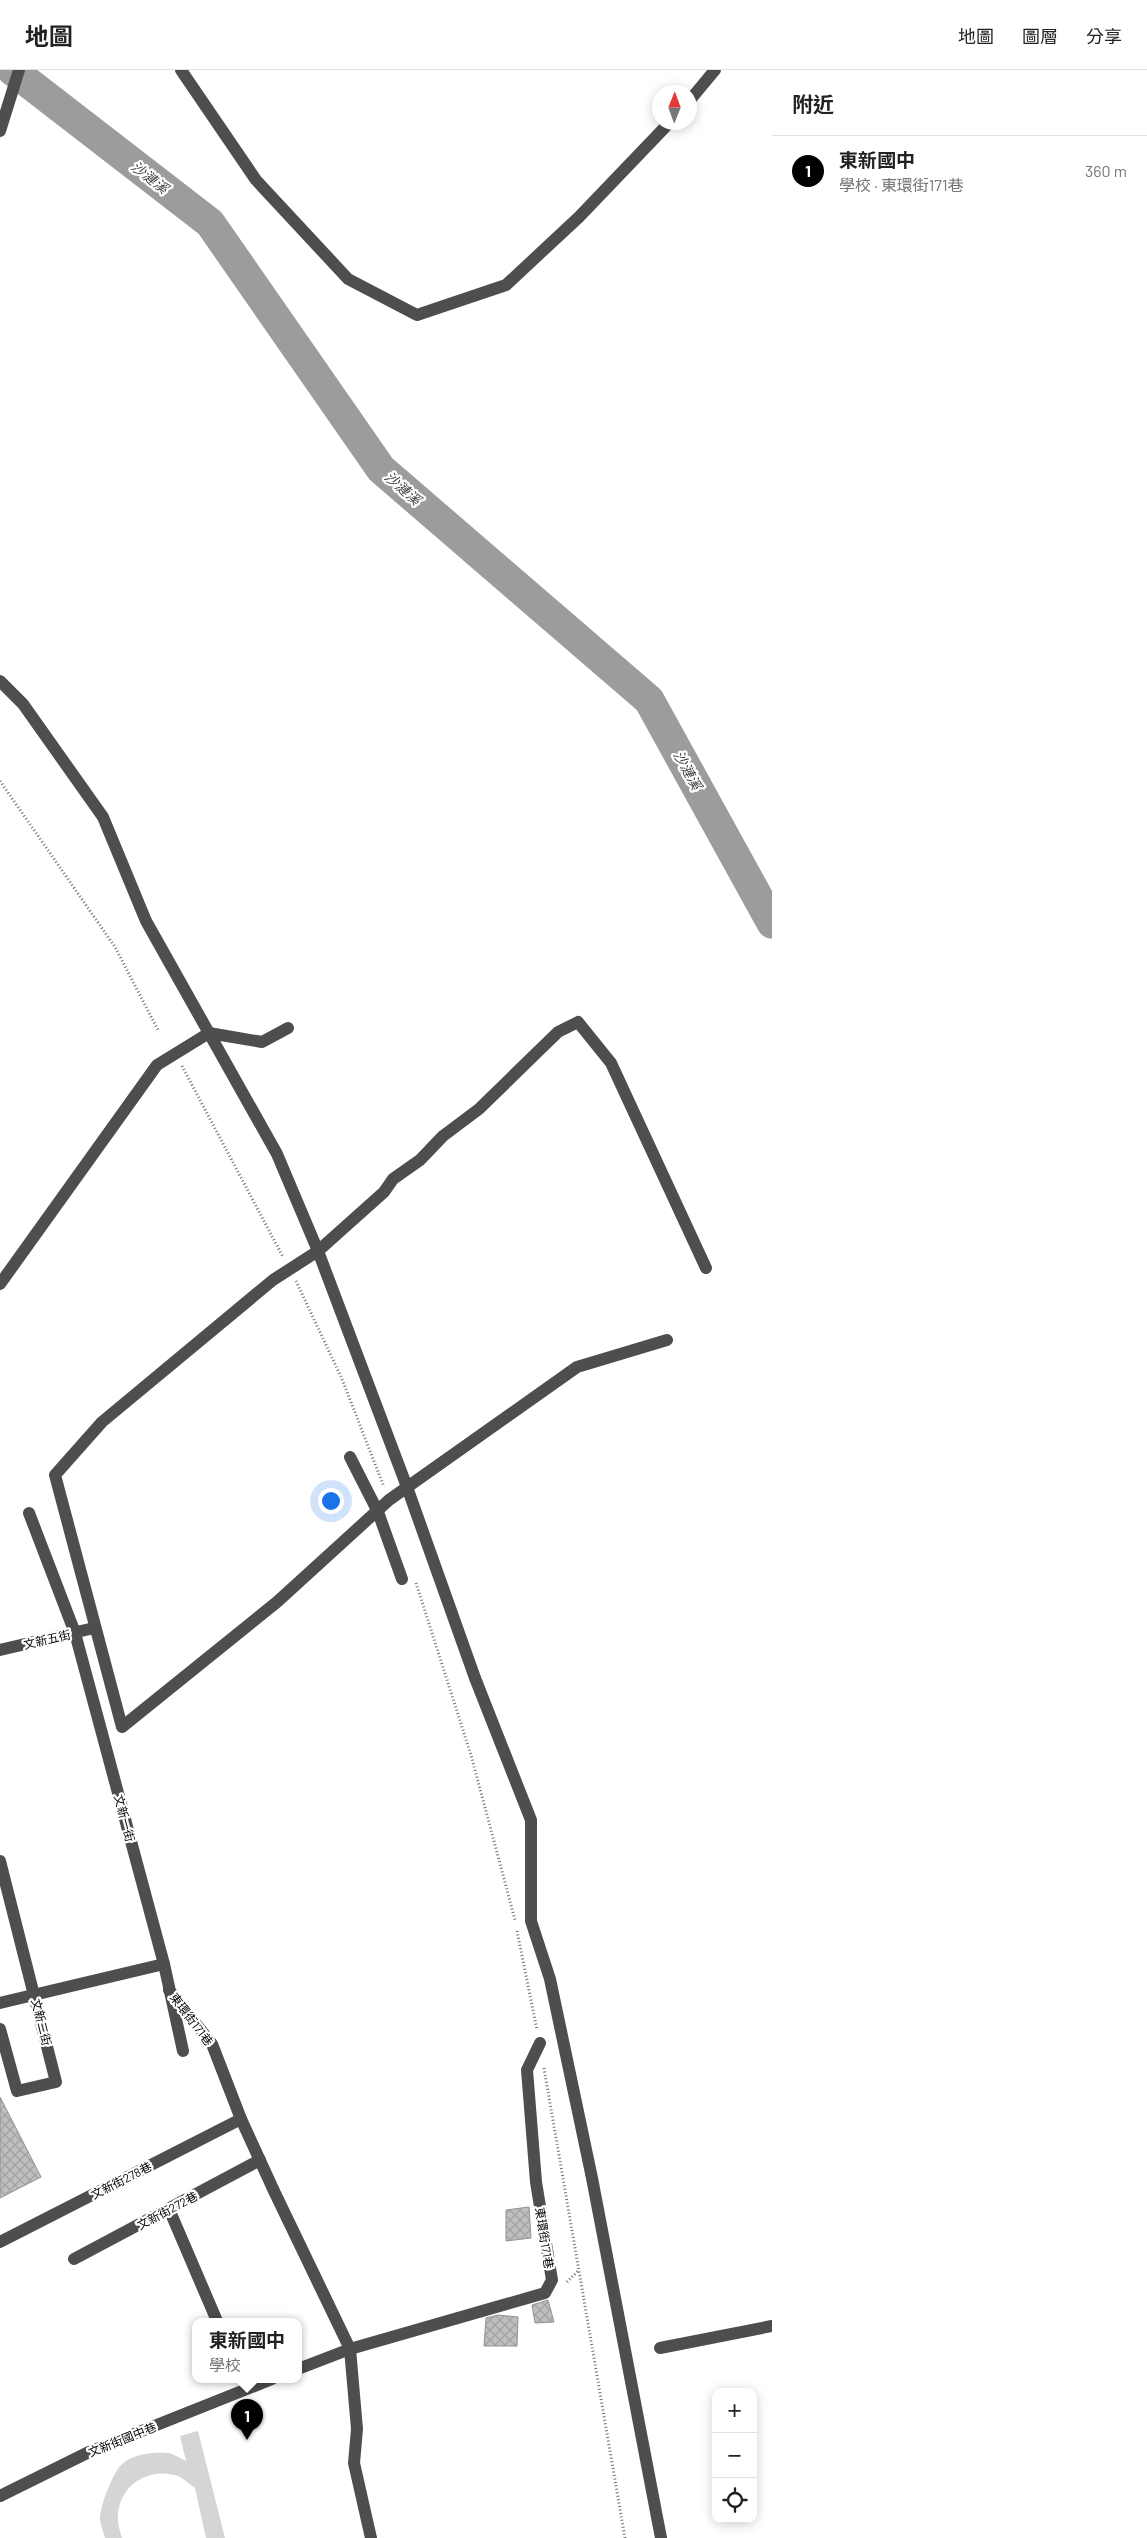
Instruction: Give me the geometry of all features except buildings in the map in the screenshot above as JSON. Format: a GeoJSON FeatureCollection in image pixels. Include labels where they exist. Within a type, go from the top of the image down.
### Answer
{"type":"FeatureCollection","features":[{"type":"Feature","properties":{"kind":"street"},"geometry":{"type":"LineString","coordinates":[[0,131],[19,70]]}},
{"type":"Feature","properties":{"kind":"street"},"geometry":{"type":"LineString","coordinates":[[180,70],[256,180],[348,279],[417,316],[506,285],[579,218],[662,130]]}},
{"type":"Feature","properties":{"kind":"street"},"geometry":{"type":"LineString","coordinates":[[697,92],[716,70]]}},
{"type":"Feature","properties":{"kind":"street"},"geometry":{"type":"LineString","coordinates":[[0,681],[23,704],[103,817],[146,920],[277,1154],[318,1252],[407,1487],[475,1678],[531,1820],[531,1921],[550,1979],[592,2178],[661,2538]]}},
{"type":"Feature","properties":{"kind":"street"},"geometry":{"type":"LineString","coordinates":[[666,1340],[577,1367],[407,1487],[389,1500],[277,1602],[122,1728],[55,1475],[102,1422],[273,1280],[318,1252],[384,1192],[393,1179],[420,1160],[443,1136],[479,1109],[558,1032],[578,1022],[610,1063],[706,1268]]}},
{"type":"Feature","properties":{"kind":"street"},"geometry":{"type":"LineString","coordinates":[[0,1284],[157,1065],[209,1033],[262,1042],[288,1028]]}},
{"type":"Feature","properties":{"kind":"street"},"geometry":{"type":"LineString","coordinates":[[350,1457],[408,1578]]}},
{"type":"Feature","properties":{"kind":"street","name":"文新一街"},"geometry":{"type":"LineString","coordinates":[[29,1513],[75,1632],[164,1964],[183,2051]]}},
{"type":"Feature","properties":{"kind":"street","name":"文新五街"},"geometry":{"type":"LineString","coordinates":[[0,1650],[94,1628]]}},
{"type":"Feature","properties":{"kind":"street","name":"文新二街"},"geometry":{"type":"LineString","coordinates":[[0,1861],[56,2082],[17,2091],[0,2030]]}},
{"type":"Feature","properties":{"kind":"street"},"geometry":{"type":"LineString","coordinates":[[0,2003],[164,1964]]}},
{"type":"Feature","properties":{"kind":"street","name":"東環街171巷"},"geometry":{"type":"LineString","coordinates":[[169,1990],[212,2044],[241,2119],[350,2349],[357,2429],[354,2464],[371,2538]]}},
{"type":"Feature","properties":{"kind":"street","name":"東環街171巷"},"geometry":{"type":"LineString","coordinates":[[350,2349],[545,2293],[552,2280],[536,2182],[526,2070],[540,2043]]}},
{"type":"Feature","properties":{"kind":"street","name":"文新街278巷"},"geometry":{"type":"LineString","coordinates":[[0,2242],[241,2119]]}},
{"type":"Feature","properties":{"kind":"street","name":"文新街272巷"},"geometry":{"type":"LineString","coordinates":[[74,2259],[260,2160]]}},
{"type":"Feature","properties":{"kind":"street"},"geometry":{"type":"LineString","coordinates":[[169,2209],[216,2318]]}},
{"type":"Feature","properties":{"kind":"street"},"geometry":{"type":"LineString","coordinates":[[660,2348],[772,2326]]}},
{"type":"Feature","properties":{"kind":"street"},"geometry":{"type":"LineString","coordinates":[[302,2367],[350,2349]]}},
{"type":"Feature","properties":{"kind":"street","name":"文新街國中巷"},"geometry":{"type":"LineString","coordinates":[[0,2496],[90,2452],[244,2384]]}},
{"type":"Feature","properties":{"kind":"path"},"geometry":{"type":"LineString","coordinates":[[0,781],[115,947],[158,1030]]}},
{"type":"Feature","properties":{"kind":"path"},"geometry":{"type":"LineString","coordinates":[[176,1054],[283,1257]]}},
{"type":"Feature","properties":{"kind":"path"},"geometry":{"type":"LineString","coordinates":[[296,1281],[342,1379],[389,1500]]}},
{"type":"Feature","properties":{"kind":"path"},"geometry":{"type":"LineString","coordinates":[[408,1578],[472,1756],[513,1911],[540,2043],[625,2538]]}},
{"type":"Feature","properties":{"kind":"shaded area"},"geometry":{"type":"Polygon","coordinates":[[[198,2431],[225,2538],[206,2538],[195,2488],[178,2476],[165,2473],[145,2477],[130,2487],[120,2504],[118,2515],[118,2524],[122,2538],[105,2538],[100,2519],[102,2506],[110,2483],[121,2465],[131,2458],[157,2452],[171,2454],[186,2461],[180,2436],[198,2431]]]}},
{"type":"Feature","properties":{"kind":"waterway","name":"沙漣溪"},"geometry":{"type":"LineString","coordinates":[[12,70],[210,223],[381,469],[649,700],[772,923]]}},
{"type":"Feature","properties":{"kind":"place","name":"東新國中"},"geometry":{"type":"Point","coordinates":[247,2440]}}]}
